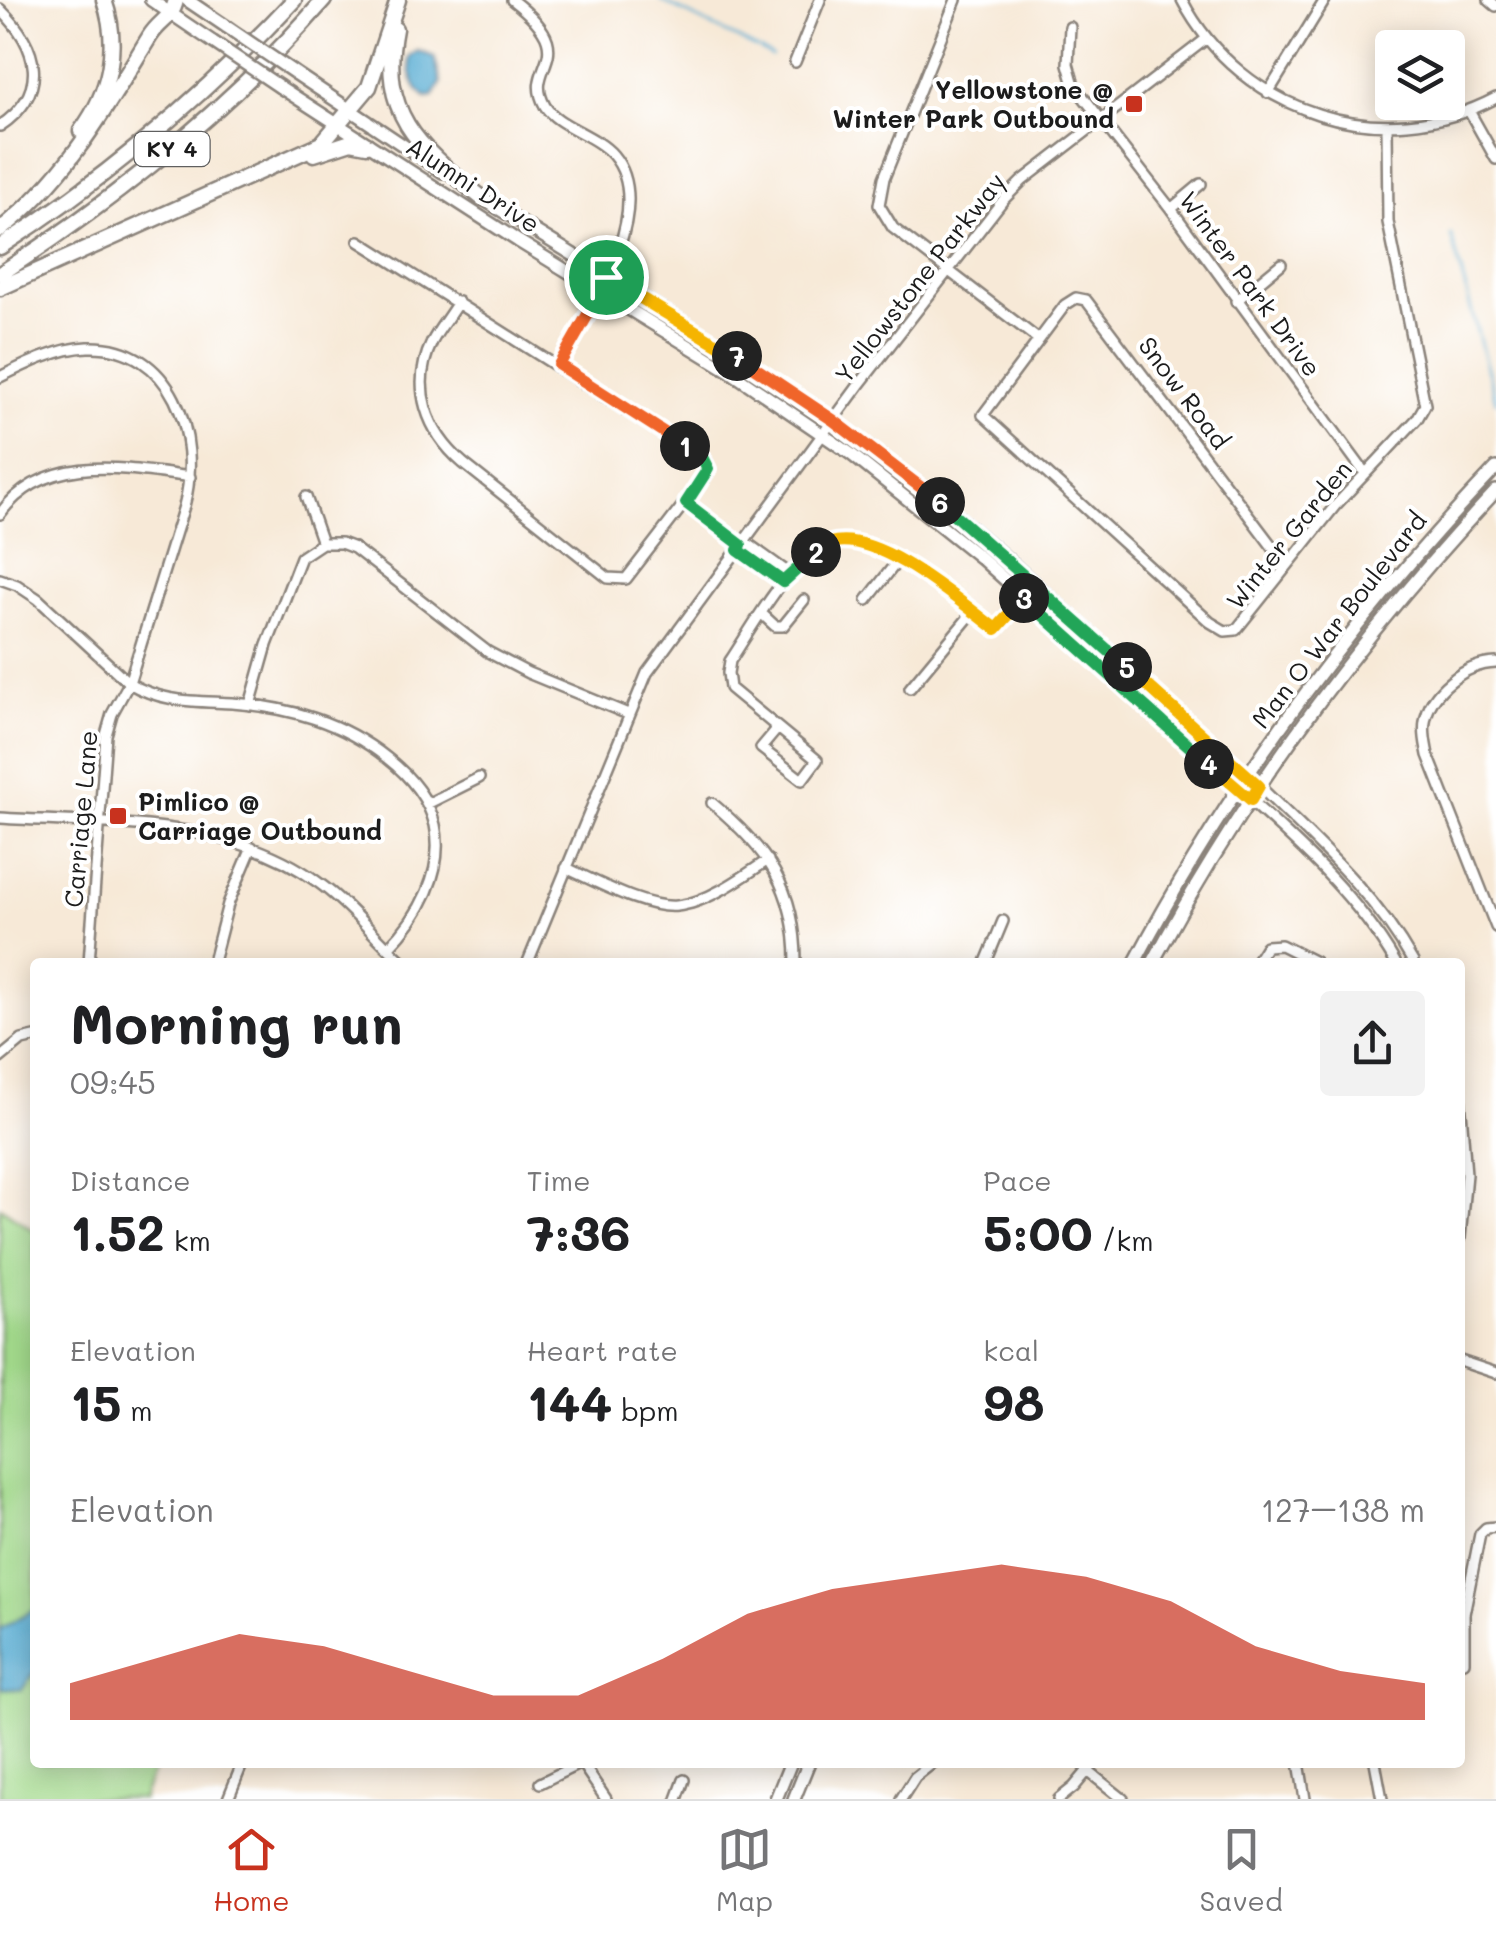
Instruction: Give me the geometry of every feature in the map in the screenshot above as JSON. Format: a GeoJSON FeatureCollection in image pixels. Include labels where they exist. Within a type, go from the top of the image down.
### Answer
{"type":"FeatureCollection","features":[{"type":"Feature","properties":{"kind":"highway"},"geometry":{"type":"LineString","coordinates":[[0,230],[56,166],[98,105],[108,80],[112,54],[104,0]]}},
{"type":"Feature","properties":{"kind":"highway","name":"KY 4"},"geometry":{"type":"LineString","coordinates":[[0,247],[81,192],[160,129],[294,0]]}},
{"type":"Feature","properties":{"kind":"highway","name":"KY 4"},"geometry":{"type":"LineString","coordinates":[[0,274],[59,236],[163,156],[250,78],[324,0]]}},
{"type":"Feature","properties":{"kind":"highway"},"geometry":{"type":"LineString","coordinates":[[0,288],[321,144],[369,86],[400,0]]}},
{"type":"Feature","properties":{"kind":"highway"},"geometry":{"type":"LineString","coordinates":[[400,0],[392,72],[405,124],[428,154],[482,198]]}},
{"type":"Feature","properties":{"kind":"highway"},"geometry":{"type":"LineString","coordinates":[[0,230],[32,202],[81,146],[153,32],[174,7]]}},
{"type":"Feature","properties":{"kind":"highway"},"geometry":{"type":"LineString","coordinates":[[276,166],[344,144],[368,145]]}},
{"type":"Feature","properties":{"kind":"main road","name":"Alumni Drive"},"geometry":{"type":"LineString","coordinates":[[151,0],[174,7],[213,42],[337,125],[824,434],[931,516],[1251,800]]}},
{"type":"Feature","properties":{"kind":"main road","name":"Alumni Drive"},"geometry":{"type":"LineString","coordinates":[[187,0],[482,198],[738,356],[833,420],[948,509],[1259,786]]}},
{"type":"Feature","properties":{"kind":"main road","name":"Man O War Boulevard"},"geometry":{"type":"LineString","coordinates":[[1137,958],[1237,789],[1347,638],[1496,468]]}},
{"type":"Feature","properties":{"kind":"main road","name":"Man O War Boulevard"},"geometry":{"type":"LineString","coordinates":[[1155,958],[1259,786],[1342,672],[1411,586],[1496,491]]}},
{"type":"Feature","properties":{"kind":"main road"},"geometry":{"type":"LineString","coordinates":[[776,1799],[789,1768]]}},
{"type":"Feature","properties":{"kind":"main road"},"geometry":{"type":"LineString","coordinates":[[794,1799],[807,1768]]}},
{"type":"Feature","properties":{"kind":"street"},"geometry":{"type":"LineString","coordinates":[[512,0],[537,20],[548,38],[549,56],[541,85],[544,104],[558,118],[604,146],[624,174],[630,212],[600,291],[559,365]]}},
{"type":"Feature","properties":{"kind":"street"},"geometry":{"type":"LineString","coordinates":[[795,62],[820,0]]}},
{"type":"Feature","properties":{"kind":"street"},"geometry":{"type":"LineString","coordinates":[[956,0],[884,178],[879,205],[892,228],[1038,340]]}},
{"type":"Feature","properties":{"kind":"street"},"geometry":{"type":"LineString","coordinates":[[1182,0],[1206,38],[1240,74],[1268,93],[1324,117],[1387,126],[1470,111],[1496,98]]}},
{"type":"Feature","properties":{"kind":"street"},"geometry":{"type":"LineString","coordinates":[[1268,93],[1325,0]]}},
{"type":"Feature","properties":{"kind":"street"},"geometry":{"type":"LineString","coordinates":[[1489,0],[1496,6]]}},
{"type":"Feature","properties":{"kind":"street"},"geometry":{"type":"LineString","coordinates":[[0,9],[29,44],[33,70],[32,87],[23,105],[0,126]]}},
{"type":"Feature","properties":{"kind":"street","name":"Winter Park Drive"},"geometry":{"type":"LineString","coordinates":[[1070,27],[1069,74],[1365,473]]}},
{"type":"Feature","properties":{"kind":"street","name":"Yellowstone Parkway"},"geometry":{"type":"LineString","coordinates":[[530,958],[628,714],[656,660],[833,420],[1012,190],[1206,38]]}},
{"type":"Feature","properties":{"kind":"street"},"geometry":{"type":"LineString","coordinates":[[1470,111],[1496,158]]}},
{"type":"Feature","properties":{"kind":"street","name":"Winter Garden"},"geometry":{"type":"LineString","coordinates":[[1038,340],[983,415],[1210,622],[1225,631],[1236,630],[1425,405],[1388,222],[1387,126]]}},
{"type":"Feature","properties":{"kind":"street"},"geometry":{"type":"LineString","coordinates":[[1171,209],[1201,184]]}},
{"type":"Feature","properties":{"kind":"street"},"geometry":{"type":"LineString","coordinates":[[359,241],[458,302],[559,365],[702,457],[707,464],[706,474],[630,576],[614,580],[441,443],[433,430],[422,388],[424,363],[430,345],[458,302]]}},
{"type":"Feature","properties":{"kind":"street"},"geometry":{"type":"LineString","coordinates":[[1236,301],[1281,264]]}},
{"type":"Feature","properties":{"kind":"street","name":"Snow Road"},"geometry":{"type":"LineString","coordinates":[[1038,340],[1069,301],[1080,298],[1091,303],[1288,566]]}},
{"type":"Feature","properties":{"kind":"street","name":"Carriage Lane"},"geometry":{"type":"LineString","coordinates":[[0,377],[75,348],[100,347],[134,357],[158,375],[176,400],[190,444],[190,477],[184,506],[129,683],[112,714],[106,735],[89,958]]}},
{"type":"Feature","properties":{"kind":"street"},"geometry":{"type":"LineString","coordinates":[[0,514],[32,483],[70,470],[102,468],[190,477]]}},
{"type":"Feature","properties":{"kind":"street"},"geometry":{"type":"LineString","coordinates":[[306,496],[322,543]]}},
{"type":"Feature","properties":{"kind":"street"},"geometry":{"type":"LineString","coordinates":[[686,503],[787,578]]}},
{"type":"Feature","properties":{"kind":"street"},"geometry":{"type":"LineString","coordinates":[[250,705],[296,564],[306,551],[322,543],[341,543],[354,548],[474,643],[506,663],[628,714]]}},
{"type":"Feature","properties":{"kind":"street"},"geometry":{"type":"LineString","coordinates":[[777,728],[762,748],[802,780],[818,760],[730,688],[730,661],[787,578],[830,544],[854,543],[898,559],[996,629],[1035,584]]}},
{"type":"Feature","properties":{"kind":"street"},"geometry":{"type":"LineString","coordinates":[[868,600],[898,559]]}},
{"type":"Feature","properties":{"kind":"street"},"geometry":{"type":"LineString","coordinates":[[0,579],[30,592],[129,683],[169,700],[297,712],[363,740],[398,766],[427,804],[438,838],[435,869],[413,920],[388,948]]}},
{"type":"Feature","properties":{"kind":"street"},"geometry":{"type":"LineString","coordinates":[[762,614],[775,626],[783,626],[804,600]]}},
{"type":"Feature","properties":{"kind":"street"},"geometry":{"type":"LineString","coordinates":[[910,688],[973,612]]}},
{"type":"Feature","properties":{"kind":"street"},"geometry":{"type":"LineString","coordinates":[[1496,663],[1465,672],[1443,690],[1428,710],[1425,737],[1428,755],[1496,926]]}},
{"type":"Feature","properties":{"kind":"street"},"geometry":{"type":"LineString","coordinates":[[427,804],[478,778]]}},
{"type":"Feature","properties":{"kind":"street","name":"Alumni Drive"},"geometry":{"type":"LineString","coordinates":[[1259,786],[1354,878],[1411,958]]}},
{"type":"Feature","properties":{"kind":"street","name":"Alumni Drive"},"geometry":{"type":"LineString","coordinates":[[1251,800],[1337,882],[1372,925],[1392,958]]}},
{"type":"Feature","properties":{"kind":"street"},"geometry":{"type":"LineString","coordinates":[[712,803],[748,835],[768,860],[788,899],[796,935],[796,958]]}},
{"type":"Feature","properties":{"kind":"street"},"geometry":{"type":"LineString","coordinates":[[0,818],[194,833],[252,847],[287,862],[320,884],[399,958]]}},
{"type":"Feature","properties":{"kind":"street"},"geometry":{"type":"LineString","coordinates":[[214,958],[228,904],[252,847]]}},
{"type":"Feature","properties":{"kind":"street"},"geometry":{"type":"LineString","coordinates":[[566,868],[650,903],[681,906],[697,901],[768,860]]}},
{"type":"Feature","properties":{"kind":"street"},"geometry":{"type":"LineString","coordinates":[[988,958],[1003,921]]}},
{"type":"Feature","properties":{"kind":"street"},"geometry":{"type":"LineString","coordinates":[[1258,958],[1271,944],[1307,958]]}},
{"type":"Feature","properties":{"kind":"street"},"geometry":{"type":"LineString","coordinates":[[0,1058],[30,1038]]}},
{"type":"Feature","properties":{"kind":"street"},"geometry":{"type":"LineString","coordinates":[[1465,1362],[1496,1373]]}},
{"type":"Feature","properties":{"kind":"street"},"geometry":{"type":"LineString","coordinates":[[1465,1609],[1480,1534],[1486,1528],[1496,1528]]}},
{"type":"Feature","properties":{"kind":"street"},"geometry":{"type":"LineString","coordinates":[[228,1799],[241,1768]]}},
{"type":"Feature","properties":{"kind":"street"},"geometry":{"type":"LineString","coordinates":[[540,1783],[571,1768]]}},
{"type":"Feature","properties":{"kind":"street"},"geometry":{"type":"LineString","coordinates":[[584,1768],[606,1799]]}},
{"type":"Feature","properties":{"kind":"street"},"geometry":{"type":"LineString","coordinates":[[901,1799],[915,1777],[926,1768]]}},
{"type":"Feature","properties":{"kind":"street"},"geometry":{"type":"LineString","coordinates":[[1059,1799],[1091,1768]]}},
{"type":"Feature","properties":{"kind":"street"},"geometry":{"type":"LineString","coordinates":[[1093,1768],[1123,1799]]}},
{"type":"Feature","properties":{"kind":"street"},"geometry":{"type":"LineString","coordinates":[[1300,1768],[1305,1799]]}},
{"type":"Feature","properties":{"kind":"street"},"geometry":{"type":"LineString","coordinates":[[1376,1768],[1382,1799]]}},
{"type":"Feature","properties":{"kind":"street"},"geometry":{"type":"LineString","coordinates":[[676,1799],[684,1780]]}},
{"type":"Feature","properties":{"kind":"green space"},"geometry":{"type":"Polygon","coordinates":[[[0,1207],[30,1228],[30,1768],[154,1768],[142,1799],[0,1799],[0,1207]]]}},
{"type":"Feature","properties":{"kind":"water"},"geometry":{"type":"Polygon","coordinates":[[[418,51],[434,57],[441,83],[433,97],[422,95],[413,80],[410,56],[418,51]]]}},
{"type":"Feature","properties":{"kind":"water"},"geometry":{"type":"Polygon","coordinates":[[[30,1612],[30,1678],[22,1690],[1,1688],[0,1629],[30,1612]]]}},
{"type":"Feature","properties":{"kind":"waterway"},"geometry":{"type":"LineString","coordinates":[[660,0],[772,56]]}},
{"type":"Feature","properties":{"kind":"waterway"},"geometry":{"type":"LineString","coordinates":[[1451,235],[1496,401]]}},
{"type":"Feature","properties":{"kind":"place","name":"Yellowstone @ Winter Park Outbound"},"geometry":{"type":"Point","coordinates":[1134,104]}},
{"type":"Feature","properties":{"kind":"place","name":"Pimlico @ Carriage Outbound"},"geometry":{"type":"Point","coordinates":[118,816]}},
{"type":"Feature","properties":{"kind":"route"},"geometry":{"type":"LineString","coordinates":[[606,277],[738,356],[833,420],[948,509],[1248,775],[1259,786],[1251,800],[1024,597],[996,629],[898,559],[875,548],[854,543],[830,544],[810,556],[783,582],[738,550],[741,545],[686,503],[706,474],[705,460],[559,365],[606,277]]}}]}
